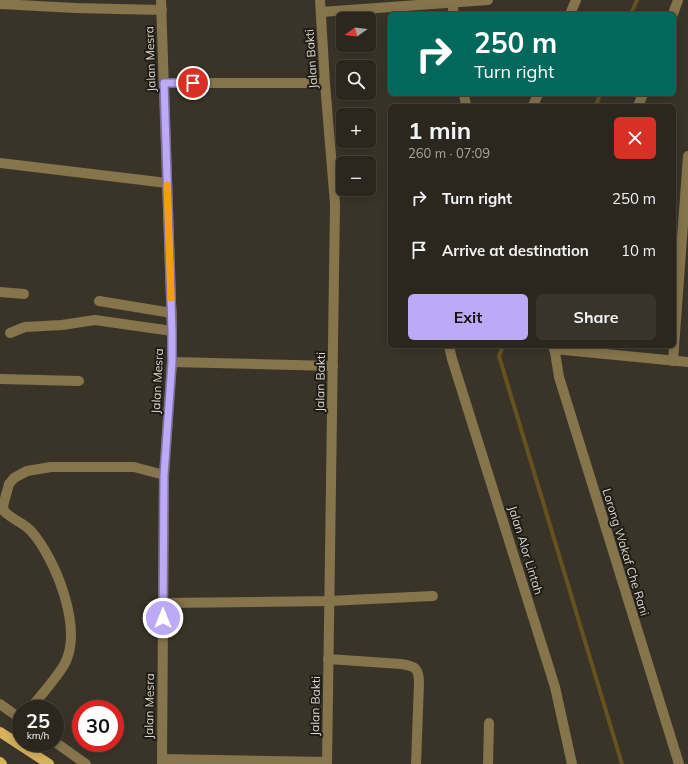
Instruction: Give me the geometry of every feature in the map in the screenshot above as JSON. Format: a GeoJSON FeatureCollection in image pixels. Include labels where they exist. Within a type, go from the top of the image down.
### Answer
{"type":"FeatureCollection","features":[{"type":"Feature","properties":{"kind":"main road"},"geometry":{"type":"LineString","coordinates":[[0,732],[49,764]]}},
{"type":"Feature","properties":{"kind":"street","name":"Jalan Bakti"},"geometry":{"type":"LineString","coordinates":[[320,0],[335,204],[327,763]]}},
{"type":"Feature","properties":{"kind":"street"},"geometry":{"type":"LineString","coordinates":[[321,12],[488,0]]}},
{"type":"Feature","properties":{"kind":"street"},"geometry":{"type":"LineString","coordinates":[[571,12],[576,0]]}},
{"type":"Feature","properties":{"kind":"street"},"geometry":{"type":"LineString","coordinates":[[674,12],[678,0]]}},
{"type":"Feature","properties":{"kind":"street"},"geometry":{"type":"LineString","coordinates":[[452,3],[454,12]]}},
{"type":"Feature","properties":{"kind":"street"},"geometry":{"type":"LineString","coordinates":[[0,4],[161,5]]}},
{"type":"Feature","properties":{"kind":"street","name":"Jalan Mesra"},"geometry":{"type":"LineString","coordinates":[[161,5],[172,313],[172,362],[164,475],[162,762]]}},
{"type":"Feature","properties":{"kind":"street"},"geometry":{"type":"LineString","coordinates":[[164,83],[325,83]]}},
{"type":"Feature","properties":{"kind":"street"},"geometry":{"type":"LineString","coordinates":[[676,320],[688,156]]}},
{"type":"Feature","properties":{"kind":"street"},"geometry":{"type":"LineString","coordinates":[[0,163],[167,183]]}},
{"type":"Feature","properties":{"kind":"street"},"geometry":{"type":"LineString","coordinates":[[0,292],[24,294]]}},
{"type":"Feature","properties":{"kind":"street"},"geometry":{"type":"LineString","coordinates":[[99,301],[172,313]]}},
{"type":"Feature","properties":{"kind":"street"},"geometry":{"type":"LineString","coordinates":[[10,333],[25,327],[62,325],[95,320],[172,331]]}},
{"type":"Feature","properties":{"kind":"street","name":"Jalan Alor Lintah"},"geometry":{"type":"LineString","coordinates":[[449,348],[555,687],[572,764]]}},
{"type":"Feature","properties":{"kind":"street"},"geometry":{"type":"LineString","coordinates":[[554,348],[688,362]]}},
{"type":"Feature","properties":{"kind":"street","name":"Lorong Wakaf Che Rani"},"geometry":{"type":"LineString","coordinates":[[554,348],[559,377],[679,764]]}},
{"type":"Feature","properties":{"kind":"street"},"geometry":{"type":"LineString","coordinates":[[673,361],[674,348]]}},
{"type":"Feature","properties":{"kind":"street"},"geometry":{"type":"LineString","coordinates":[[172,362],[333,366]]}},
{"type":"Feature","properties":{"kind":"street"},"geometry":{"type":"LineString","coordinates":[[0,379],[79,381]]}},
{"type":"Feature","properties":{"kind":"street"},"geometry":{"type":"LineString","coordinates":[[37,700],[64,665],[69,651],[71,628],[62,587],[51,562],[30,530],[4,511],[3,506],[9,484],[14,478],[27,471],[51,467],[134,467],[164,475]]}},
{"type":"Feature","properties":{"kind":"street"},"geometry":{"type":"LineString","coordinates":[[163,603],[329,601],[432,596]]}},
{"type":"Feature","properties":{"kind":"street"},"geometry":{"type":"LineString","coordinates":[[328,659],[410,665],[416,669],[419,675],[416,764]]}},
{"type":"Feature","properties":{"kind":"street"},"geometry":{"type":"LineString","coordinates":[[0,704],[12,713]]}},
{"type":"Feature","properties":{"kind":"street"},"geometry":{"type":"LineString","coordinates":[[488,723],[488,764]]}},
{"type":"Feature","properties":{"kind":"street"},"geometry":{"type":"LineString","coordinates":[[64,748],[86,764]]}},
{"type":"Feature","properties":{"kind":"street"},"geometry":{"type":"LineString","coordinates":[[162,762],[327,763]]}},
{"type":"Feature","properties":{"kind":"waterway"},"geometry":{"type":"LineString","coordinates":[[632,12],[637,0]]}},
{"type":"Feature","properties":{"kind":"waterway"},"geometry":{"type":"LineString","coordinates":[[597,104],[599,96]]}},
{"type":"Feature","properties":{"kind":"waterway"},"geometry":{"type":"LineString","coordinates":[[502,348],[499,356],[622,764]]}},
{"type":"Feature","properties":{"kind":"slow traffic"},"geometry":{"type":"LineString","coordinates":[[167,185],[171,298]]}},
{"type":"Feature","properties":{"kind":"route"},"geometry":{"type":"LineString","coordinates":[[163,618],[164,475],[172,362],[172,313],[164,83],[193,83]]}}]}
